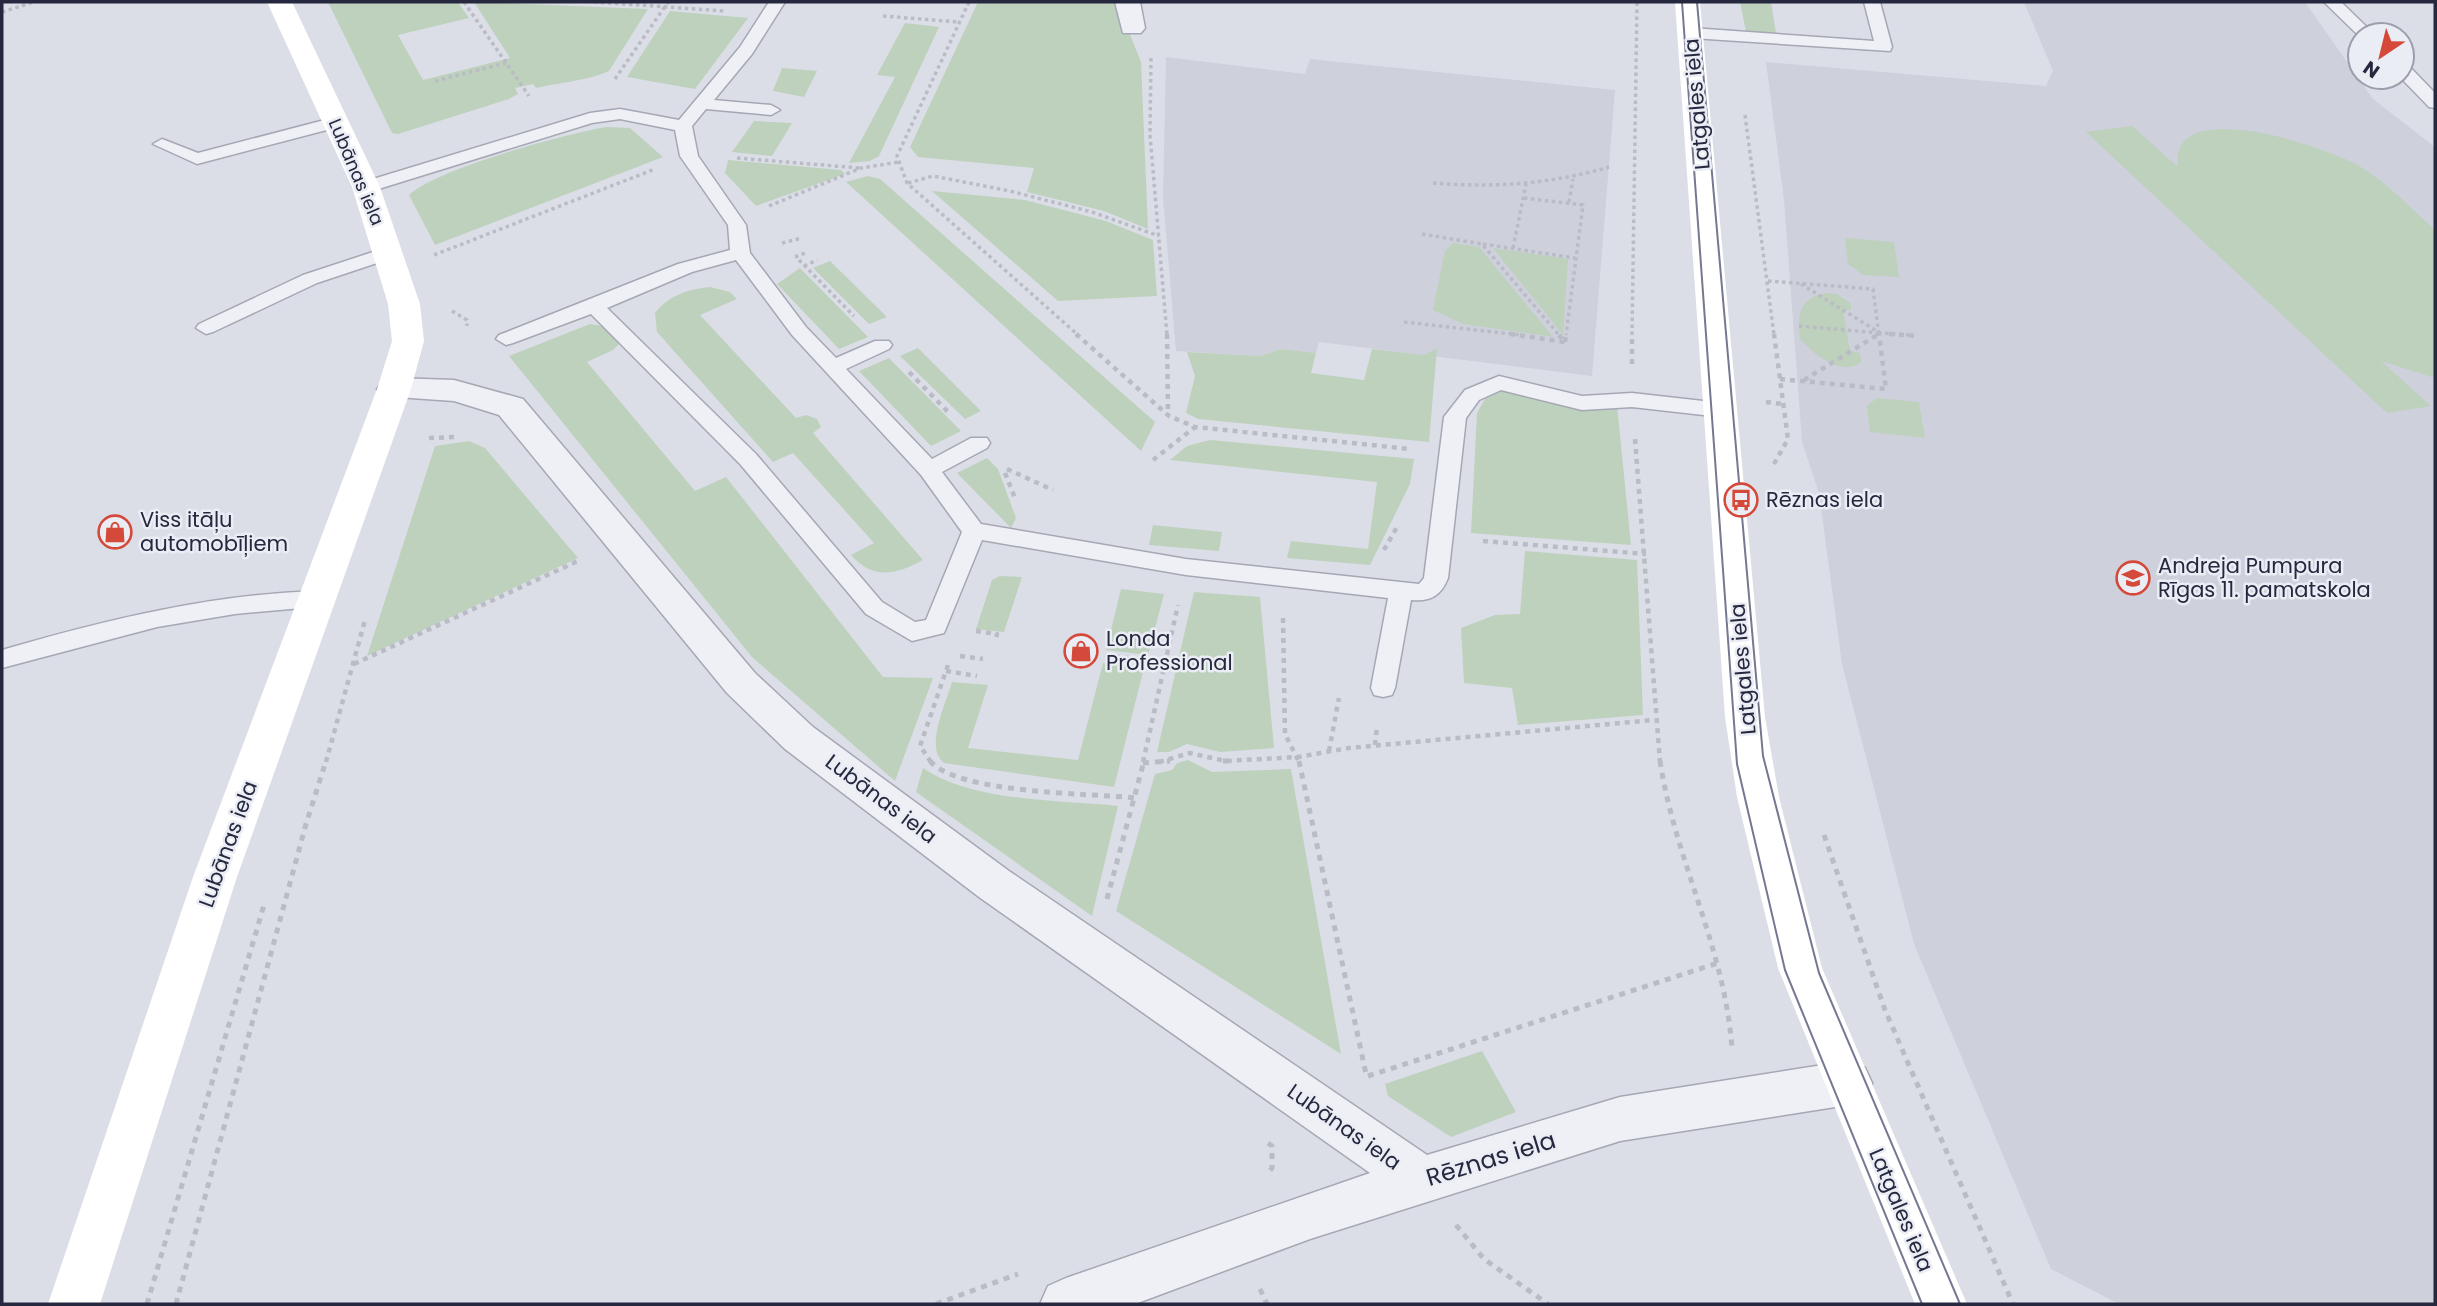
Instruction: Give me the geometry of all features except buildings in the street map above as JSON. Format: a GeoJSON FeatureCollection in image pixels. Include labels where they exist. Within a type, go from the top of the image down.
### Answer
{"type":"FeatureCollection","features":[{"type":"Feature","properties":{"kind":"street","name":"Lubānas iela"},"geometry":{"type":"LineString","coordinates":[[74,1304],[215,877],[394,389],[408,341],[404,303],[366,187],[279,2]]}},
{"type":"Feature","properties":{"kind":"street"},"geometry":{"type":"LineString","coordinates":[[1128,2],[1132,28]]}},
{"type":"Feature","properties":{"kind":"street","name":"Latgales iela"},"geometry":{"type":"LineString","coordinates":[[1690,17],[1745,718],[1758,797],[1800,968],[1941,1304]]}},
{"type":"Feature","properties":{"kind":"street","name":"Lubānas iela"},"geometry":{"type":"LineString","coordinates":[[394,389],[454,388],[511,407],[741,683],[799,738],[993,884],[1421,1180]]}},
{"type":"Feature","properties":{"kind":"street","name":"Rēznas iela"},"geometry":{"type":"LineString","coordinates":[[1066,1304],[1310,1215],[1620,1119],[1848,1083]]}},
{"type":"Feature","properties":{"kind":"lane"},"geometry":{"type":"LineString","coordinates":[[1690,17],[1735,37],[1884,47],[1872,2]]}},
{"type":"Feature","properties":{"kind":"lane"},"geometry":{"type":"LineString","coordinates":[[2332,2],[2352,21]]}},
{"type":"Feature","properties":{"kind":"lane"},"geometry":{"type":"LineString","coordinates":[[683,126],[746,50],[772,8]]}},
{"type":"Feature","properties":{"kind":"lane"},"geometry":{"type":"LineString","coordinates":[[2416,83],[2435,103]]}},
{"type":"Feature","properties":{"kind":"lane"},"geometry":{"type":"LineString","coordinates":[[703,104],[771,110]]}},
{"type":"Feature","properties":{"kind":"lane"},"geometry":{"type":"LineString","coordinates":[[366,187],[590,118],[620,114],[683,126]]}},
{"type":"Feature","properties":{"kind":"lane"},"geometry":{"type":"LineString","coordinates":[[162,144],[198,159],[336,122]]}},
{"type":"Feature","properties":{"kind":"lane"},"geometry":{"type":"LineString","coordinates":[[683,126],[689,156],[732,214],[737,225],[740,253],[799,331],[929,470],[974,531],[1186,567],[1423,593],[1433,586],[1455,417],[1472,394],[1499,383],[1582,403],[1632,400],[1721,410]]}},
{"type":"Feature","properties":{"kind":"lane"},"geometry":{"type":"LineString","coordinates":[[206,328],[310,279],[388,253]]}},
{"type":"Feature","properties":{"kind":"lane"},"geometry":{"type":"LineString","coordinates":[[506,340],[685,268],[740,253]]}},
{"type":"Feature","properties":{"kind":"lane"},"geometry":{"type":"LineString","coordinates":[[594,306],[748,460],[874,608],[912,632],[935,627],[974,531]]}},
{"type":"Feature","properties":{"kind":"lane"},"geometry":{"type":"LineString","coordinates":[[833,367],[882,345]]}},
{"type":"Feature","properties":{"kind":"lane"},"geometry":{"type":"LineString","coordinates":[[929,470],[979,443]]}},
{"type":"Feature","properties":{"kind":"lane"},"geometry":{"type":"LineString","coordinates":[[1383,688],[1401,591]]}},
{"type":"Feature","properties":{"kind":"lane"},"geometry":{"type":"LineString","coordinates":[[2,659],[131,622],[206,607],[316,600]]}},
{"type":"Feature","properties":{"kind":"path"},"geometry":{"type":"LineString","coordinates":[[2,12],[34,2]]}},
{"type":"Feature","properties":{"kind":"path"},"geometry":{"type":"LineString","coordinates":[[464,2],[529,96]]}},
{"type":"Feature","properties":{"kind":"path"},"geometry":{"type":"LineString","coordinates":[[594,2],[772,8]]}},
{"type":"Feature","properties":{"kind":"path"},"geometry":{"type":"LineString","coordinates":[[590,118],[668,2]]}},
{"type":"Feature","properties":{"kind":"path"},"geometry":{"type":"LineString","coordinates":[[969,2],[897,156],[907,183],[1168,416],[1195,427],[1450,454]]}},
{"type":"Feature","properties":{"kind":"path"},"geometry":{"type":"LineString","coordinates":[[1637,2],[1637,103],[1630,330],[1632,400],[1646,554],[1653,720],[1668,804],[1718,963],[1732,1020],[1734,1102]]}},
{"type":"Feature","properties":{"kind":"path"},"geometry":{"type":"LineString","coordinates":[[883,16],[959,22]]}},
{"type":"Feature","properties":{"kind":"path"},"geometry":{"type":"LineString","coordinates":[[1132,28],[1152,60],[1150,135],[1168,351],[1168,416]]}},
{"type":"Feature","properties":{"kind":"path"},"geometry":{"type":"LineString","coordinates":[[1735,37],[1788,439],[1770,471]]}},
{"type":"Feature","properties":{"kind":"path"},"geometry":{"type":"LineString","coordinates":[[435,81],[506,63]]}},
{"type":"Feature","properties":{"kind":"path"},"geometry":{"type":"LineString","coordinates":[[750,108],[722,157],[861,168],[899,162]]}},
{"type":"Feature","properties":{"kind":"path"},"geometry":{"type":"LineString","coordinates":[[430,257],[689,156]]}},
{"type":"Feature","properties":{"kind":"path"},"geometry":{"type":"LineString","coordinates":[[1433,183],[1525,184],[1573,179],[1609,167]]}},
{"type":"Feature","properties":{"kind":"path"},"geometry":{"type":"LineString","coordinates":[[732,214],[753,213],[861,168]]}},
{"type":"Feature","properties":{"kind":"path"},"geometry":{"type":"LineString","coordinates":[[907,183],[933,176],[1010,191],[1092,212],[1158,236]]}},
{"type":"Feature","properties":{"kind":"path"},"geometry":{"type":"LineString","coordinates":[[1569,202],[1573,179]]}},
{"type":"Feature","properties":{"kind":"path"},"geometry":{"type":"LineString","coordinates":[[1513,248],[1525,184]]}},
{"type":"Feature","properties":{"kind":"path"},"geometry":{"type":"LineString","coordinates":[[1524,198],[1583,205],[1565,342]]}},
{"type":"Feature","properties":{"kind":"path"},"geometry":{"type":"LineString","coordinates":[[753,213],[979,443]]}},
{"type":"Feature","properties":{"kind":"path"},"geometry":{"type":"LineString","coordinates":[[1422,234],[1575,258]]}},
{"type":"Feature","properties":{"kind":"path"},"geometry":{"type":"LineString","coordinates":[[781,243],[802,238]]}},
{"type":"Feature","properties":{"kind":"path"},"geometry":{"type":"LineString","coordinates":[[1482,244],[1565,342]]}},
{"type":"Feature","properties":{"kind":"path"},"geometry":{"type":"LineString","coordinates":[[795,257],[808,251]]}},
{"type":"Feature","properties":{"kind":"path"},"geometry":{"type":"LineString","coordinates":[[804,266],[817,261]]}},
{"type":"Feature","properties":{"kind":"path"},"geometry":{"type":"LineString","coordinates":[[1768,281],[1873,289],[1886,388],[1780,379]]}},
{"type":"Feature","properties":{"kind":"path"},"geometry":{"type":"LineString","coordinates":[[1801,283],[1880,334]]}},
{"type":"Feature","properties":{"kind":"path"},"geometry":{"type":"LineString","coordinates":[[1404,322],[1458,326],[1565,342]]}},
{"type":"Feature","properties":{"kind":"path"},"geometry":{"type":"LineString","coordinates":[[1799,326],[1919,336]]}},
{"type":"Feature","properties":{"kind":"path"},"geometry":{"type":"LineString","coordinates":[[1803,381],[1880,334]]}},
{"type":"Feature","properties":{"kind":"path"},"geometry":{"type":"LineString","coordinates":[[1153,460],[1195,427]]}},
{"type":"Feature","properties":{"kind":"path"},"geometry":{"type":"LineString","coordinates":[[424,451],[429,438],[464,437]]}},
{"type":"Feature","properties":{"kind":"path"},"geometry":{"type":"LineString","coordinates":[[1016,500],[1003,467],[1053,490]]}},
{"type":"Feature","properties":{"kind":"path"},"geometry":{"type":"LineString","coordinates":[[1441,537],[1646,554]]}},
{"type":"Feature","properties":{"kind":"path"},"geometry":{"type":"LineString","coordinates":[[354,664],[568,566]]}},
{"type":"Feature","properties":{"kind":"path"},"geometry":{"type":"LineString","coordinates":[[983,659],[952,655],[920,746],[930,762],[945,772],[1002,785],[1135,798],[1167,663],[1186,567]]}},
{"type":"Feature","properties":{"kind":"path"},"geometry":{"type":"LineString","coordinates":[[1282,579],[1285,734],[1298,757],[1369,1086]]}},
{"type":"Feature","properties":{"kind":"path"},"geometry":{"type":"LineString","coordinates":[[176,1304],[366,615]]}},
{"type":"Feature","properties":{"kind":"path"},"geometry":{"type":"LineString","coordinates":[[1105,655],[1167,663]]}},
{"type":"Feature","properties":{"kind":"path"},"geometry":{"type":"LineString","coordinates":[[946,671],[977,676]]}},
{"type":"Feature","properties":{"kind":"path"},"geometry":{"type":"LineString","coordinates":[[1143,763],[1166,762],[1190,753],[1225,761],[1298,757],[1362,746],[1653,720]]}},
{"type":"Feature","properties":{"kind":"path"},"geometry":{"type":"LineString","coordinates":[[1822,828],[1885,1010],[2013,1304]]}},
{"type":"Feature","properties":{"kind":"path"},"geometry":{"type":"LineString","coordinates":[[1367,1076],[1718,963]]}},
{"type":"Feature","properties":{"kind":"path"},"geometry":{"type":"LineString","coordinates":[[1262,1138],[1272,1146],[1272,1168],[1265,1176]]}},
{"type":"Feature","properties":{"kind":"path"},"geometry":{"type":"LineString","coordinates":[[1421,1180],[1484,1259],[1548,1304]]}},
{"type":"Feature","properties":{"kind":"path"},"geometry":{"type":"LineString","coordinates":[[936,1304],[1026,1270]]}},
{"type":"Feature","properties":{"kind":"shaded area","name":"Andreja Pumpura Rīgas 11. pamatskola"},"geometry":{"type":"Polygon","coordinates":[[[2024,2],[2305,2],[2346,60],[2346,91],[2367,91],[2373,99],[2435,147],[2435,1304],[2119,1304],[2051,1269],[1914,944],[1842,664],[1819,493],[1802,442],[1784,200],[1766,62],[2046,86],[2053,71],[2024,2]]]}},
{"type":"Feature","properties":{"kind":"shaded area"},"geometry":{"type":"Polygon","coordinates":[[[1166,57],[1305,74],[1310,59],[1615,90],[1592,376],[1319,342],[1316,353],[1280,349],[1261,356],[1176,351],[1163,198],[1166,57]]]}},
{"type":"Feature","properties":{"kind":"green space"},"geometry":{"type":"Polygon","coordinates":[[[328,2],[458,2],[469,18],[398,35],[423,80],[510,58],[474,2],[648,9],[609,71],[584,79],[536,88],[533,84],[515,88],[518,94],[509,99],[398,134],[392,133],[328,2]]]}},
{"type":"Feature","properties":{"kind":"green space"},"geometry":{"type":"Polygon","coordinates":[[[978,2],[1117,2],[1141,62],[1148,229],[1104,211],[1027,192],[1034,168],[918,157],[910,147],[978,2]]]}},
{"type":"Feature","properties":{"kind":"green space"},"geometry":{"type":"Polygon","coordinates":[[[1740,2],[1771,2],[1776,33],[1746,32],[1740,2]]]}},
{"type":"Feature","properties":{"kind":"green space"},"geometry":{"type":"Polygon","coordinates":[[[670,11],[748,18],[695,89],[627,77],[670,11]]]}},
{"type":"Feature","properties":{"kind":"green space"},"geometry":{"type":"Polygon","coordinates":[[[905,23],[939,27],[879,156],[870,161],[849,163],[895,77],[877,75],[905,23]]]}},
{"type":"Feature","properties":{"kind":"green space"},"geometry":{"type":"Polygon","coordinates":[[[782,68],[817,71],[804,97],[773,91],[782,68]]]}},
{"type":"Feature","properties":{"kind":"green space"},"geometry":{"type":"Polygon","coordinates":[[[754,121],[792,123],[772,156],[732,152],[754,121]]]}},
{"type":"Feature","properties":{"kind":"green space"},"geometry":{"type":"Polygon","coordinates":[[[2132,126],[2178,167],[2182,145],[2198,133],[2223,129],[2254,132],[2287,139],[2344,158],[2361,167],[2400,197],[2435,230],[2435,378],[2381,361],[2431,406],[2387,413],[2086,132],[2132,126]]]}},
{"type":"Feature","properties":{"kind":"green space"},"geometry":{"type":"Polygon","coordinates":[[[606,127],[630,128],[663,157],[435,245],[409,195],[445,174],[472,164],[606,127]]]}},
{"type":"Feature","properties":{"kind":"green space"},"geometry":{"type":"Polygon","coordinates":[[[728,160],[841,170],[845,174],[756,206],[725,173],[728,160]]]}},
{"type":"Feature","properties":{"kind":"green space"},"geometry":{"type":"Polygon","coordinates":[[[868,176],[880,179],[1155,422],[1141,451],[846,182],[868,176]]]}},
{"type":"Feature","properties":{"kind":"green space"},"geometry":{"type":"Polygon","coordinates":[[[932,191],[1025,200],[1106,221],[1153,240],[1157,296],[1058,301],[932,191]]]}},
{"type":"Feature","properties":{"kind":"green space"},"geometry":{"type":"Polygon","coordinates":[[[1845,238],[1894,242],[1899,277],[1863,275],[1848,264],[1845,238]]]}},
{"type":"Feature","properties":{"kind":"green space"},"geometry":{"type":"Polygon","coordinates":[[[1453,243],[1479,247],[1553,337],[1463,324],[1433,310],[1445,251],[1453,243]]]}},
{"type":"Feature","properties":{"kind":"green space"},"geometry":{"type":"Polygon","coordinates":[[[1493,248],[1568,259],[1563,335],[1493,248]]]}},
{"type":"Feature","properties":{"kind":"green space"},"geometry":{"type":"Polygon","coordinates":[[[830,261],[887,317],[869,324],[813,268],[830,261]]]}},
{"type":"Feature","properties":{"kind":"green space"},"geometry":{"type":"Polygon","coordinates":[[[800,268],[868,337],[839,349],[777,284],[800,268]]]}},
{"type":"Feature","properties":{"kind":"green space"},"geometry":{"type":"Polygon","coordinates":[[[710,287],[730,292],[737,299],[700,315],[796,418],[806,415],[817,419],[821,427],[813,433],[923,560],[894,572],[876,572],[859,563],[851,555],[874,543],[793,453],[773,462],[657,332],[655,313],[666,302],[686,292],[710,287]]]}},
{"type":"Feature","properties":{"kind":"green space"},"geometry":{"type":"Polygon","coordinates":[[[1826,293],[1837,294],[1851,304],[1851,310],[1843,310],[1850,351],[1860,353],[1861,362],[1854,366],[1846,367],[1828,362],[1800,339],[1799,322],[1802,309],[1810,299],[1826,293]]]}},
{"type":"Feature","properties":{"kind":"green space"},"geometry":{"type":"Polygon","coordinates":[[[590,324],[602,326],[619,344],[613,350],[587,362],[695,491],[726,477],[883,677],[933,678],[895,781],[752,657],[509,356],[590,324]]]}},
{"type":"Feature","properties":{"kind":"green space"},"geometry":{"type":"Polygon","coordinates":[[[918,348],[981,411],[965,419],[900,356],[918,348]]]}},
{"type":"Feature","properties":{"kind":"green space"},"geometry":{"type":"Polygon","coordinates":[[[1437,348],[1429,442],[1198,419],[1186,413],[1195,376],[1187,352],[1261,356],[1280,349],[1316,353],[1311,373],[1364,380],[1372,349],[1425,355],[1437,348]]]}},
{"type":"Feature","properties":{"kind":"green space"},"geometry":{"type":"Polygon","coordinates":[[[889,358],[961,431],[931,446],[859,371],[889,358]]]}},
{"type":"Feature","properties":{"kind":"green space"},"geometry":{"type":"Polygon","coordinates":[[[1501,388],[1617,405],[1631,545],[1471,533],[1477,413],[1486,397],[1501,388]]]}},
{"type":"Feature","properties":{"kind":"green space"},"geometry":{"type":"Polygon","coordinates":[[[1877,398],[1919,402],[1925,438],[1870,432],[1867,406],[1877,398]]]}},
{"type":"Feature","properties":{"kind":"green space"},"geometry":{"type":"Polygon","coordinates":[[[1210,440],[1414,459],[1410,484],[1370,565],[1287,558],[1291,541],[1368,549],[1377,482],[1170,460],[1187,446],[1210,440]]]}},
{"type":"Feature","properties":{"kind":"green space"},"geometry":{"type":"Polygon","coordinates":[[[469,441],[485,448],[578,558],[367,656],[435,446],[469,441]]]}},
{"type":"Feature","properties":{"kind":"green space"},"geometry":{"type":"Polygon","coordinates":[[[987,458],[998,469],[1016,518],[1011,528],[957,473],[987,458]]]}},
{"type":"Feature","properties":{"kind":"green space"},"geometry":{"type":"Polygon","coordinates":[[[1153,525],[1222,532],[1219,551],[1149,545],[1153,525]]]}},
{"type":"Feature","properties":{"kind":"green space"},"geometry":{"type":"Polygon","coordinates":[[[1525,551],[1637,560],[1643,715],[1518,725],[1512,688],[1464,683],[1461,628],[1495,615],[1520,614],[1525,551]]]}},
{"type":"Feature","properties":{"kind":"green space"},"geometry":{"type":"Polygon","coordinates":[[[1000,576],[1022,577],[1004,632],[976,629],[992,580],[1000,576]]]}},
{"type":"Feature","properties":{"kind":"green space"},"geometry":{"type":"Polygon","coordinates":[[[1121,589],[1164,594],[1148,655],[1106,650],[1121,589]]]}},
{"type":"Feature","properties":{"kind":"green space"},"geometry":{"type":"Polygon","coordinates":[[[1194,592],[1260,597],[1274,748],[1220,752],[1187,744],[1169,752],[1157,752],[1194,592]]]}},
{"type":"Feature","properties":{"kind":"green space"},"geometry":{"type":"Polygon","coordinates":[[[1103,663],[1144,668],[1114,787],[944,763],[938,756],[938,725],[952,682],[988,685],[968,748],[1078,760],[1103,663]]]}},
{"type":"Feature","properties":{"kind":"green space"},"geometry":{"type":"Polygon","coordinates":[[[1188,760],[1212,772],[1291,769],[1341,1054],[1116,911],[1155,774],[1172,770],[1177,763],[1188,760]]]}},
{"type":"Feature","properties":{"kind":"green space"},"geometry":{"type":"Polygon","coordinates":[[[923,768],[943,779],[991,793],[1017,798],[1118,806],[1092,916],[916,792],[923,768]]]}},
{"type":"Feature","properties":{"kind":"green space"},"geometry":{"type":"Polygon","coordinates":[[[1482,1051],[1516,1112],[1451,1137],[1388,1096],[1385,1084],[1482,1051]]]}},
{"type":"Feature","properties":{"kind":"tram line"},"geometry":{"type":"LineString","coordinates":[[1682,2],[1737,764],[1785,970],[1922,1304]]}},
{"type":"Feature","properties":{"kind":"tram line"},"geometry":{"type":"LineString","coordinates":[[1697,2],[1763,756],[1819,973],[1960,1304]]}},
{"type":"Feature","properties":{"kind":"place","name":"Rēznas iela"},"geometry":{"type":"Point","coordinates":[1741,500]}},
{"type":"Feature","properties":{"kind":"place","name":"Viss itāļu automobīļiem"},"geometry":{"type":"Point","coordinates":[115,532]}},
{"type":"Feature","properties":{"kind":"place","name":"Andreja Pumpura Rīgas 11. pamatskola"},"geometry":{"type":"Point","coordinates":[2133,578]}},
{"type":"Feature","properties":{"kind":"place","name":"Londa Professional"},"geometry":{"type":"Point","coordinates":[1081,651]}}]}
